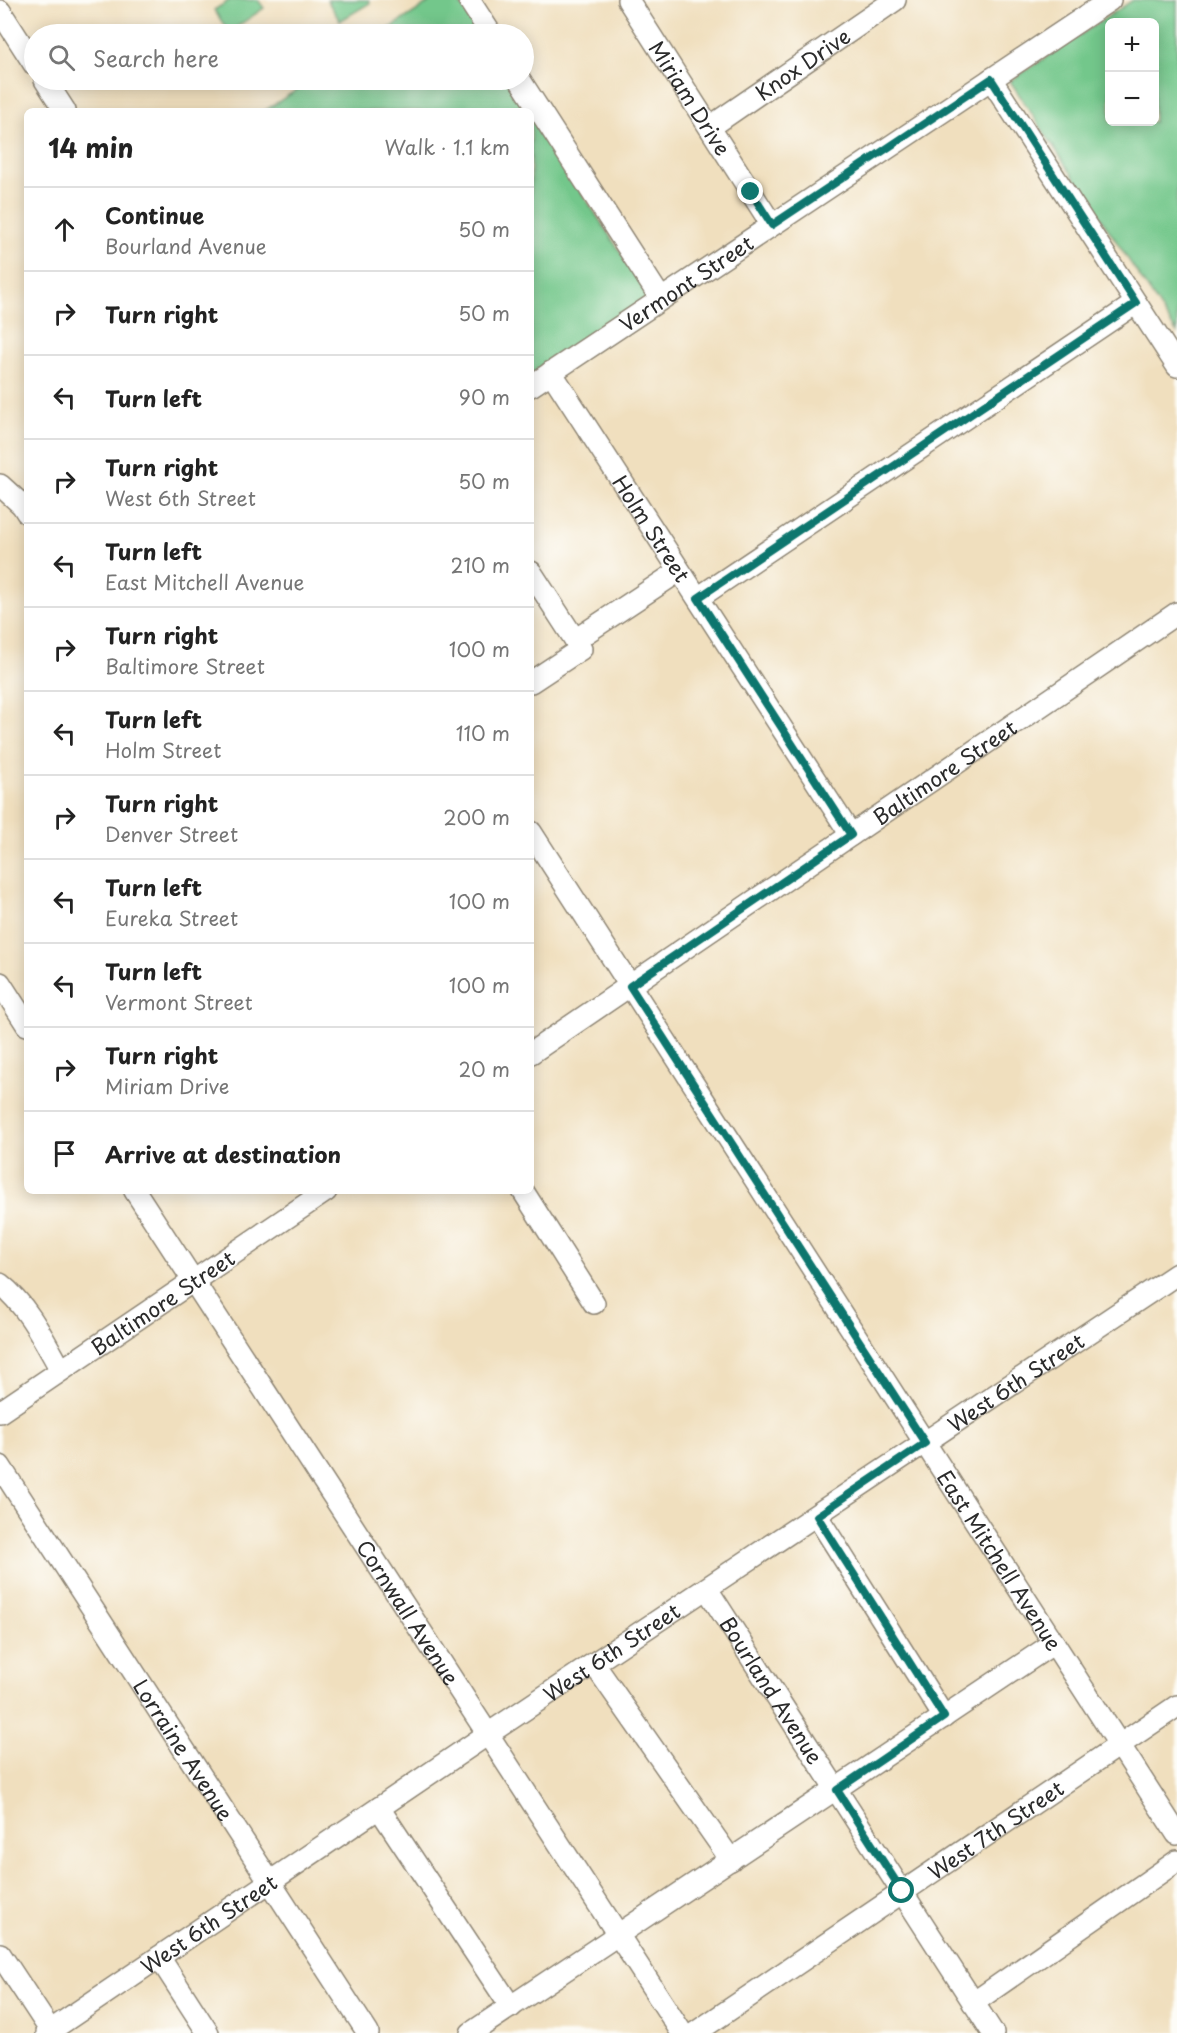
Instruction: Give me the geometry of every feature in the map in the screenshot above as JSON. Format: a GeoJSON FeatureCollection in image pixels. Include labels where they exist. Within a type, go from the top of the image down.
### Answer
{"type":"FeatureCollection","features":[{"type":"Feature","properties":{"kind":"street"},"geometry":{"type":"LineString","coordinates":[[469,0],[485,24]]}},
{"type":"Feature","properties":{"kind":"street","name":"Miriam Drive"},"geometry":{"type":"LineString","coordinates":[[628,0],[772,225]]}},
{"type":"Feature","properties":{"kind":"street","name":"Vermont Street"},"geometry":{"type":"LineString","coordinates":[[534,384],[1110,0]]}},
{"type":"Feature","properties":{"kind":"street","name":"Knox Drive"},"geometry":{"type":"LineString","coordinates":[[710,128],[884,3]]}},
{"type":"Feature","properties":{"kind":"street"},"geometry":{"type":"LineString","coordinates":[[1,13],[24,49]]}},
{"type":"Feature","properties":{"kind":"street"},"geometry":{"type":"LineString","coordinates":[[991,79],[1177,366]]}},
{"type":"Feature","properties":{"kind":"street"},"geometry":{"type":"LineString","coordinates":[[51,90],[63,108]]}},
{"type":"Feature","properties":{"kind":"street"},"geometry":{"type":"LineString","coordinates":[[526,90],[661,299]]}},
{"type":"Feature","properties":{"kind":"street"},"geometry":{"type":"LineString","coordinates":[[698,598],[1136,303]]}},
{"type":"Feature","properties":{"kind":"street","name":"Holm Street"},"geometry":{"type":"LineString","coordinates":[[551,372],[851,835]]}},
{"type":"Feature","properties":{"kind":"street"},"geometry":{"type":"LineString","coordinates":[[0,485],[24,508]]}},
{"type":"Feature","properties":{"kind":"street"},"geometry":{"type":"LineString","coordinates":[[575,640],[679,571]]}},
{"type":"Feature","properties":{"kind":"street"},"geometry":{"type":"LineString","coordinates":[[534,577],[581,649],[534,680]]}},
{"type":"Feature","properties":{"kind":"street","name":"Baltimore Street"},"geometry":{"type":"LineString","coordinates":[[534,1051],[1177,613]]}},
{"type":"Feature","properties":{"kind":"street","name":"East Mitchell Avenue"},"geometry":{"type":"LineString","coordinates":[[534,837],[1177,1834]]}},
{"type":"Feature","properties":{"kind":"street"},"geometry":{"type":"LineString","coordinates":[[0,983],[24,1020]]}},
{"type":"Feature","properties":{"kind":"street","name":"Cornwall Avenue"},"geometry":{"type":"LineString","coordinates":[[137,1194],[682,2033]]}},
{"type":"Feature","properties":{"kind":"street","name":"Baltimore Street"},"geometry":{"type":"LineString","coordinates":[[0,1412],[322,1194]]}},
{"type":"Feature","properties":{"kind":"street"},"geometry":{"type":"LineString","coordinates":[[525,1194],[594,1303]]}},
{"type":"Feature","properties":{"kind":"street","name":"West 6th Street"},"geometry":{"type":"LineString","coordinates":[[50,2032],[488,1734],[1177,1274]]}},
{"type":"Feature","properties":{"kind":"street"},"geometry":{"type":"LineString","coordinates":[[0,1284],[33,1321],[61,1370]]}},
{"type":"Feature","properties":{"kind":"street","name":"Lorraine Avenue"},"geometry":{"type":"LineString","coordinates":[[0,1466],[368,2033]]}},
{"type":"Feature","properties":{"kind":"street"},"geometry":{"type":"LineString","coordinates":[[817,1516],[944,1717]]}},
{"type":"Feature","properties":{"kind":"street","name":"Bourland Avenue"},"geometry":{"type":"LineString","coordinates":[[707,1589],[993,2033]]}},
{"type":"Feature","properties":{"kind":"street"},"geometry":{"type":"LineString","coordinates":[[471,2033],[1054,1643]]}},
{"type":"Feature","properties":{"kind":"street"},"geometry":{"type":"LineString","coordinates":[[594,1664],[731,1860]]}},
{"type":"Feature","properties":{"kind":"street","name":"West 7th Street"},"geometry":{"type":"LineString","coordinates":[[695,2033],[1177,1706]]}},
{"type":"Feature","properties":{"kind":"street"},"geometry":{"type":"LineString","coordinates":[[379,1808],[511,2007]]}},
{"type":"Feature","properties":{"kind":"street"},"geometry":{"type":"LineString","coordinates":[[973,2003],[1177,1861]]}},
{"type":"Feature","properties":{"kind":"street"},"geometry":{"type":"LineString","coordinates":[[0,1954],[50,2032]]}},
{"type":"Feature","properties":{"kind":"street"},"geometry":{"type":"LineString","coordinates":[[159,1957],[208,2033]]}},
{"type":"Feature","properties":{"kind":"green space"},"geometry":{"type":"Polygon","coordinates":[[[230,0],[258,0],[264,8],[241,24],[224,24],[214,10],[230,0]]]}},
{"type":"Feature","properties":{"kind":"green space"},"geometry":{"type":"Polygon","coordinates":[[[327,0],[369,0],[370,3],[340,21],[327,0]]]}},
{"type":"Feature","properties":{"kind":"green space"},"geometry":{"type":"Polygon","coordinates":[[[433,0],[458,0],[474,24],[396,24],[433,0]]]}},
{"type":"Feature","properties":{"kind":"green space"},"geometry":{"type":"Polygon","coordinates":[[[1133,0],[1177,0],[1177,333],[1010,81],[1105,18],[1105,126],[1159,126],[1159,18],[1106,18],[1133,0]]]}},
{"type":"Feature","properties":{"kind":"green space"},"geometry":{"type":"Polygon","coordinates":[[[297,90],[515,90],[527,108],[269,108],[297,90]]]}},
{"type":"Feature","properties":{"kind":"green space"},"geometry":{"type":"Polygon","coordinates":[[[534,119],[650,298],[534,373],[534,119]]]}},
{"type":"Feature","properties":{"kind":"route"},"geometry":{"type":"LineString","coordinates":[[751,192],[772,225],[991,79],[1136,303],[698,598],[851,835],[630,986],[925,1443],[817,1516],[944,1717],[837,1790],[902,1891]]}}]}
